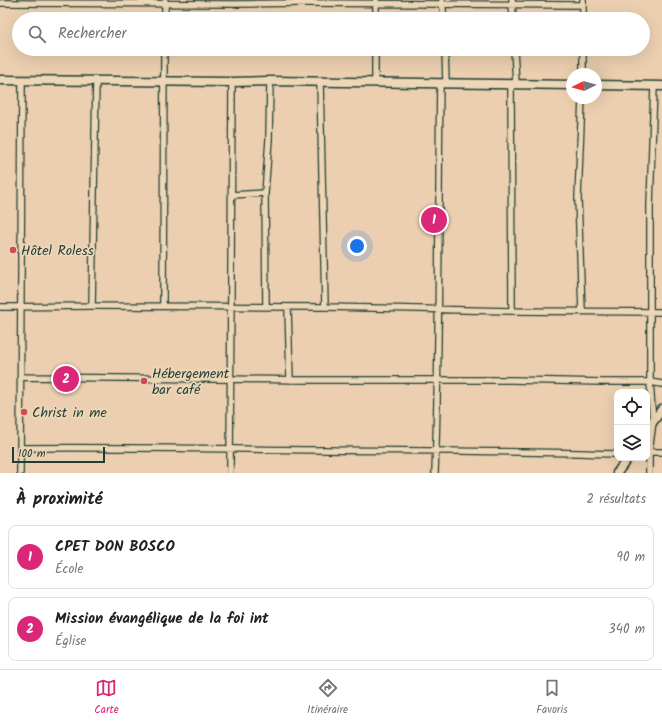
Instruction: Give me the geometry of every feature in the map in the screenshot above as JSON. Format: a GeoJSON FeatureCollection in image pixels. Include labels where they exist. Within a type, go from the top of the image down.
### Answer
{"type":"FeatureCollection","features":[{"type":"Feature","properties":{"kind":"street"},"geometry":{"type":"LineString","coordinates":[[0,3],[27,1],[583,3]]}},
{"type":"Feature","properties":{"kind":"street"},"geometry":{"type":"LineString","coordinates":[[443,2],[444,12]]}},
{"type":"Feature","properties":{"kind":"street"},"geometry":{"type":"LineString","coordinates":[[512,2],[513,12]]}},
{"type":"Feature","properties":{"kind":"street"},"geometry":{"type":"LineString","coordinates":[[163,306],[164,56]]}},
{"type":"Feature","properties":{"kind":"street"},"geometry":{"type":"LineString","coordinates":[[375,83],[376,56]]}},
{"type":"Feature","properties":{"kind":"street"},"geometry":{"type":"LineString","coordinates":[[435,473],[445,56]]}},
{"type":"Feature","properties":{"kind":"street"},"geometry":{"type":"LineString","coordinates":[[512,311],[514,56]]}},
{"type":"Feature","properties":{"kind":"street"},"geometry":{"type":"LineString","coordinates":[[583,56],[583,68]]}},
{"type":"Feature","properties":{"kind":"street"},"geometry":{"type":"LineString","coordinates":[[0,80],[164,82],[270,81],[566,85]]}},
{"type":"Feature","properties":{"kind":"street"},"geometry":{"type":"LineString","coordinates":[[20,473],[22,81]]}},
{"type":"Feature","properties":{"kind":"street"},"geometry":{"type":"LineString","coordinates":[[92,306],[96,81]]}},
{"type":"Feature","properties":{"kind":"street"},"geometry":{"type":"LineString","coordinates":[[266,307],[265,193],[269,140],[270,81]]}},
{"type":"Feature","properties":{"kind":"street"},"geometry":{"type":"LineString","coordinates":[[230,473],[232,82]]}},
{"type":"Feature","properties":{"kind":"street"},"geometry":{"type":"LineString","coordinates":[[320,82],[325,307]]}},
{"type":"Feature","properties":{"kind":"street"},"geometry":{"type":"LineString","coordinates":[[602,85],[658,86],[650,206],[650,382],[653,422],[650,440]]}},
{"type":"Feature","properties":{"kind":"street"},"geometry":{"type":"LineString","coordinates":[[582,104],[578,198],[582,311]]}},
{"type":"Feature","properties":{"kind":"street"},"geometry":{"type":"LineString","coordinates":[[232,195],[265,193]]}},
{"type":"Feature","properties":{"kind":"street"},"geometry":{"type":"LineString","coordinates":[[0,307],[325,307],[438,310],[662,312]]}},
{"type":"Feature","properties":{"kind":"street"},"geometry":{"type":"LineString","coordinates":[[288,308],[290,380]]}},
{"type":"Feature","properties":{"kind":"street"},"geometry":{"type":"LineString","coordinates":[[21,377],[290,380],[438,379],[650,382],[662,384]]}},
{"type":"Feature","properties":{"kind":"street"},"geometry":{"type":"LineString","coordinates":[[650,426],[662,409]]}},
{"type":"Feature","properties":{"kind":"street"},"geometry":{"type":"LineString","coordinates":[[20,448],[230,448],[518,451],[614,454]]}},
{"type":"Feature","properties":{"kind":"street"},"geometry":{"type":"LineString","coordinates":[[650,452],[662,452]]}},
{"type":"Feature","properties":{"kind":"street"},"geometry":{"type":"LineString","coordinates":[[617,473],[626,461]]}},
{"type":"Feature","properties":{"kind":"street"},"geometry":{"type":"LineString","coordinates":[[648,461],[649,473]]}},
{"type":"Feature","properties":{"kind":"place","name":"CPET DON BOSCO"},"geometry":{"type":"Point","coordinates":[434,220]}},
{"type":"Feature","properties":{"kind":"place","name":"Hôtel Roless"},"geometry":{"type":"Point","coordinates":[13,250]}},
{"type":"Feature","properties":{"kind":"place","name":"Mission évangélique de la foi int"},"geometry":{"type":"Point","coordinates":[66,379]}},
{"type":"Feature","properties":{"kind":"place","name":"Hébergement bar café"},"geometry":{"type":"Point","coordinates":[144,381]}},
{"type":"Feature","properties":{"kind":"place","name":"Christ in me"},"geometry":{"type":"Point","coordinates":[24,412]}}]}
